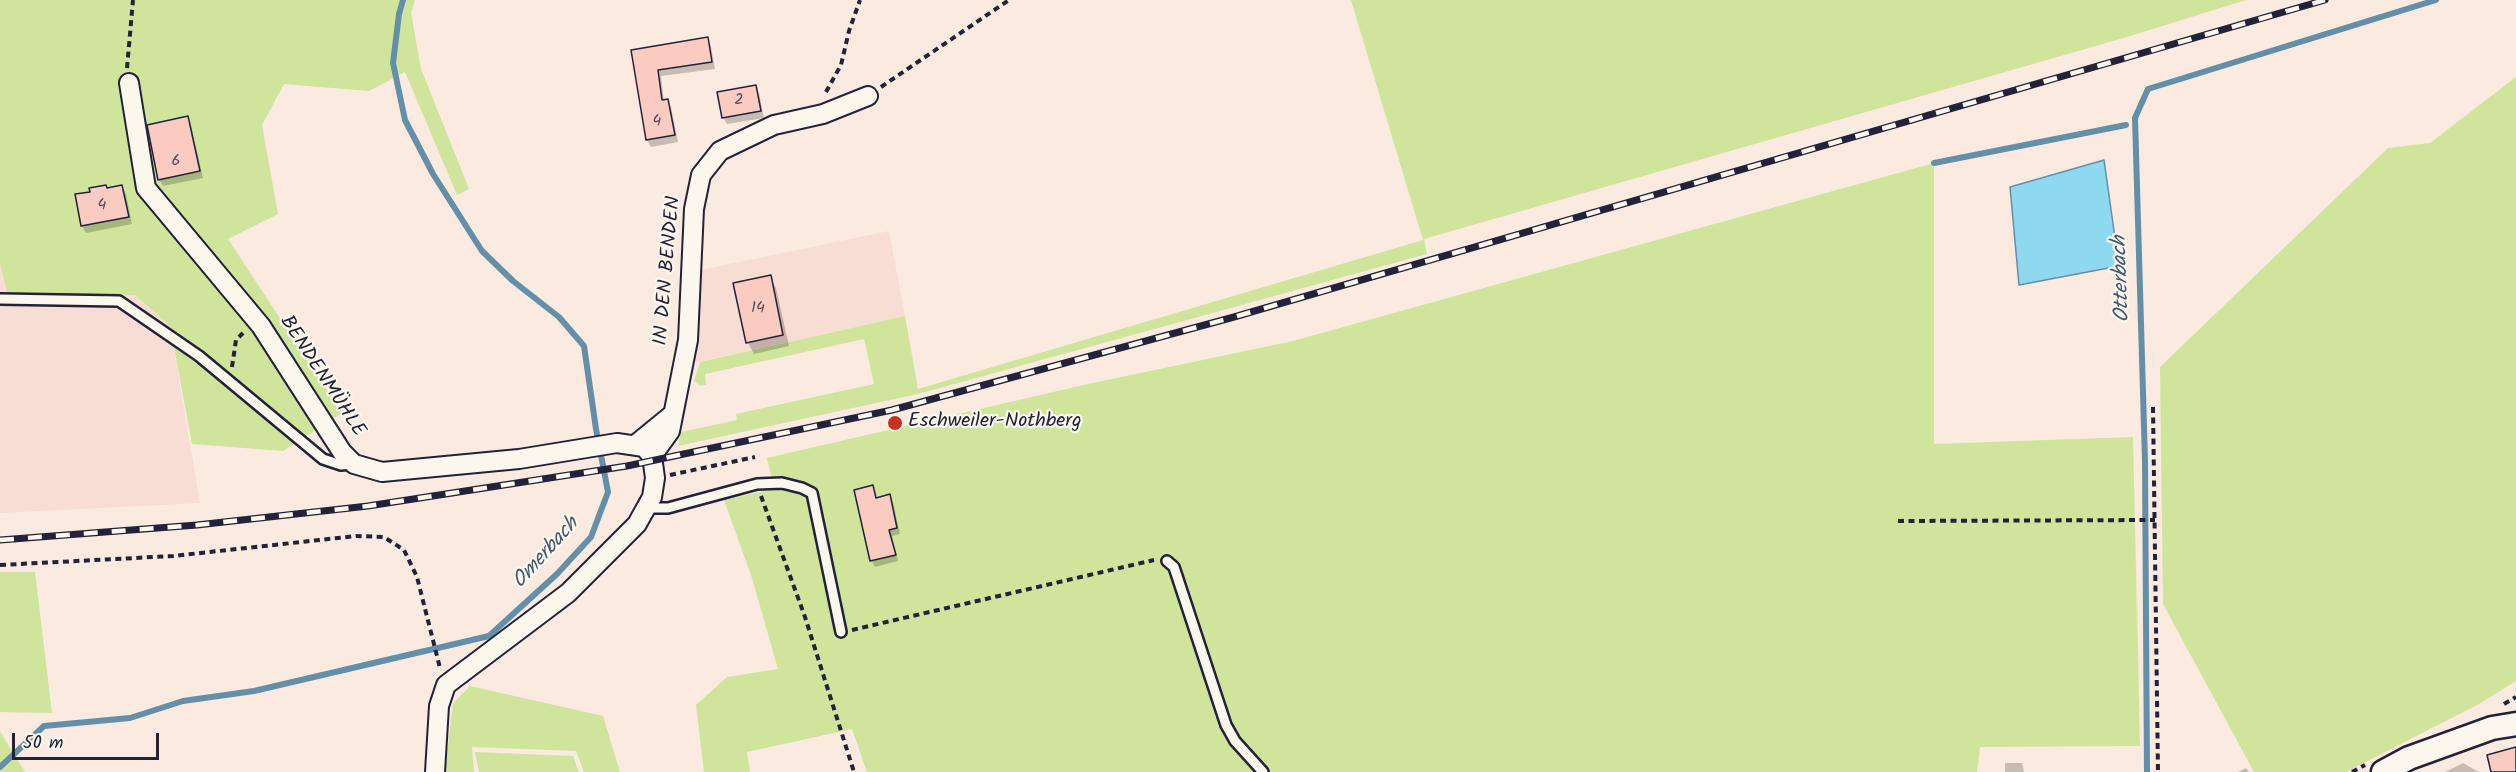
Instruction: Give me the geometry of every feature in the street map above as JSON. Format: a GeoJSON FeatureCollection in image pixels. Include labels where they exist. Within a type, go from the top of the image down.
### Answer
{"type":"FeatureCollection","features":[{"type":"Feature","properties":{"kind":"street","name":"BENDENMÜHLE"},"geometry":{"type":"LineString","coordinates":[[129,83],[146,188],[261,326],[342,452],[354,464],[382,472],[519,459],[626,444]]}},
{"type":"Feature","properties":{"kind":"street","name":"IN DEN BENDEN"},"geometry":{"type":"LineString","coordinates":[[652,456],[670,431],[688,340],[694,209],[702,175],[720,151],[774,125],[823,114],[868,96]]}},
{"type":"Feature","properties":{"kind":"street"},"geometry":{"type":"LineString","coordinates":[[626,444],[673,414]]}},
{"type":"Feature","properties":{"kind":"street"},"geometry":{"type":"LineString","coordinates":[[435,772],[439,706],[446,686],[568,593],[637,524],[648,508],[655,478],[652,456],[644,447],[626,444]]}},
{"type":"Feature","properties":{"kind":"street"},"geometry":{"type":"LineString","coordinates":[[2383,772],[2409,758],[2492,728],[2516,714]]}},
{"type":"Feature","properties":{"kind":"street"},"geometry":{"type":"LineString","coordinates":[[2492,728],[2516,724]]}},
{"type":"Feature","properties":{"kind":"lane"},"geometry":{"type":"LineString","coordinates":[[0,299],[119,301],[199,356],[323,459],[341,465],[354,464]]}},
{"type":"Feature","properties":{"kind":"lane"},"geometry":{"type":"LineString","coordinates":[[648,508],[668,508],[757,484],[782,483],[812,493],[841,633]]}},
{"type":"Feature","properties":{"kind":"lane"},"geometry":{"type":"LineString","coordinates":[[1167,561],[1174,567],[1226,725],[1235,741],[1263,772]]}},
{"type":"Feature","properties":{"kind":"path"},"geometry":{"type":"LineString","coordinates":[[129,83],[126,64],[133,0]]}},
{"type":"Feature","properties":{"kind":"path"},"geometry":{"type":"LineString","coordinates":[[823,114],[825,93],[841,65],[849,31],[860,0]]}},
{"type":"Feature","properties":{"kind":"path"},"geometry":{"type":"LineString","coordinates":[[868,96],[1009,0]]}},
{"type":"Feature","properties":{"kind":"path"},"geometry":{"type":"LineString","coordinates":[[232,382],[232,356],[236,340],[245,330],[261,326]]}},
{"type":"Feature","properties":{"kind":"path"},"geometry":{"type":"LineString","coordinates":[[2154,407],[2158,772]]}},
{"type":"Feature","properties":{"kind":"path"},"geometry":{"type":"LineString","coordinates":[[655,478],[754,458]]}},
{"type":"Feature","properties":{"kind":"path"},"geometry":{"type":"LineString","coordinates":[[757,484],[805,617],[854,772]]}},
{"type":"Feature","properties":{"kind":"path"},"geometry":{"type":"LineString","coordinates":[[1898,521],[2155,520]]}},
{"type":"Feature","properties":{"kind":"path"},"geometry":{"type":"LineString","coordinates":[[0,565],[173,556],[356,536],[384,537],[404,550],[417,577],[437,659]]}},
{"type":"Feature","properties":{"kind":"path"},"geometry":{"type":"LineString","coordinates":[[841,633],[1152,559],[1167,561]]}},
{"type":"Feature","properties":{"kind":"shaded area"},"geometry":{"type":"Polygon","coordinates":[[[889,231],[905,316],[693,363],[701,270],[889,231]]]}},
{"type":"Feature","properties":{"kind":"shaded area"},"geometry":{"type":"Polygon","coordinates":[[[0,264],[8,295],[135,295],[170,326],[200,503],[0,513],[0,264]]]}},
{"type":"Feature","properties":{"kind":"green space"},"geometry":{"type":"Polygon","coordinates":[[[0,0],[415,0],[411,13],[421,69],[469,189],[457,195],[405,72],[369,91],[284,84],[262,125],[278,214],[228,239],[342,413],[283,451],[192,444],[170,326],[135,295],[8,295],[0,264],[0,0]]]}},
{"type":"Feature","properties":{"kind":"green space"},"geometry":{"type":"Polygon","coordinates":[[[1351,0],[2246,0],[2127,37],[1424,239],[1427,254],[918,394],[678,446],[681,432],[737,420],[736,414],[874,384],[864,339],[705,374],[706,385],[700,386],[694,381],[700,362],[905,316],[918,389],[1423,240],[1351,0]]]}},
{"type":"Feature","properties":{"kind":"green space"},"geometry":{"type":"Polygon","coordinates":[[[2516,77],[2516,681],[2479,704],[2346,772],[2254,772],[2163,604],[2160,367],[2388,148],[2430,143],[2516,77]]]}},
{"type":"Feature","properties":{"kind":"green space"},"geometry":{"type":"Polygon","coordinates":[[[1934,163],[1934,444],[2133,437],[2140,746],[1980,747],[1977,772],[867,772],[852,729],[747,752],[750,772],[704,772],[696,705],[727,677],[778,669],[752,578],[724,500],[774,489],[767,458],[1088,384],[1293,341],[1934,163]]]}},
{"type":"Feature","properties":{"kind":"green space"},"geometry":{"type":"Polygon","coordinates":[[[0,572],[35,572],[52,713],[0,712],[0,572]]]}},
{"type":"Feature","properties":{"kind":"green space"},"geometry":{"type":"Polygon","coordinates":[[[470,686],[603,716],[620,772],[584,772],[576,751],[472,747],[474,772],[445,772],[453,703],[470,686]]]}},
{"type":"Feature","properties":{"kind":"green space"},"geometry":{"type":"Polygon","coordinates":[[[0,731],[25,772],[0,772],[0,731]]]}},
{"type":"Feature","properties":{"kind":"green space"},"geometry":{"type":"Polygon","coordinates":[[[475,752],[573,756],[579,772],[479,772],[475,752]]]}},
{"type":"Feature","properties":{"kind":"water"},"geometry":{"type":"Polygon","coordinates":[[[2104,160],[2119,266],[2019,285],[2010,187],[2104,160]]]}},
{"type":"Feature","properties":{"kind":"building"},"geometry":{"type":"Polygon","coordinates":[[[708,37],[712,62],[658,70],[662,100],[668,99],[675,135],[646,140],[631,50],[708,37]]]}},
{"type":"Feature","properties":{"kind":"building"},"geometry":{"type":"Polygon","coordinates":[[[756,85],[761,111],[722,118],[717,92],[756,85]]]}},
{"type":"Feature","properties":{"kind":"building"},"geometry":{"type":"Polygon","coordinates":[[[188,116],[200,171],[158,180],[147,125],[188,116]]]}},
{"type":"Feature","properties":{"kind":"building"},"geometry":{"type":"Polygon","coordinates":[[[106,185],[107,188],[122,185],[129,217],[81,226],[75,194],[90,192],[89,188],[106,185]]]}},
{"type":"Feature","properties":{"kind":"building"},"geometry":{"type":"Polygon","coordinates":[[[771,275],[783,335],[746,343],[733,283],[771,275]]]}},
{"type":"Feature","properties":{"kind":"building"},"geometry":{"type":"Polygon","coordinates":[[[873,485],[876,498],[890,494],[897,528],[889,530],[896,555],[870,561],[854,490],[873,485]]]}},
{"type":"Feature","properties":{"kind":"building"},"geometry":{"type":"Polygon","coordinates":[[[2516,747],[2516,772],[2491,772],[2487,755],[2516,747]]]}},
{"type":"Feature","properties":{"kind":"waterway","name":"Omerbach"},"geometry":{"type":"LineString","coordinates":[[0,767],[44,726],[130,718],[183,701],[254,691],[489,636],[557,574],[591,537],[608,492],[584,346],[559,317],[513,281],[482,251],[433,174],[405,120],[393,63],[403,0]]}},
{"type":"Feature","properties":{"kind":"waterway","name":"Otterbach"},"geometry":{"type":"LineString","coordinates":[[2147,772],[2145,461],[2135,118],[2148,89],[2436,0]]}},
{"type":"Feature","properties":{"kind":"waterway"},"geometry":{"type":"LineString","coordinates":[[1934,163],[2126,125]]}},
{"type":"Feature","properties":{"kind":"railway"},"geometry":{"type":"LineString","coordinates":[[0,540],[197,525],[368,506],[627,466],[892,410],[1234,317],[2325,0]]}},
{"type":"Feature","properties":{"kind":"place","name":"Eschweiler-Nothberg"},"geometry":{"type":"Point","coordinates":[895,423]}}]}
